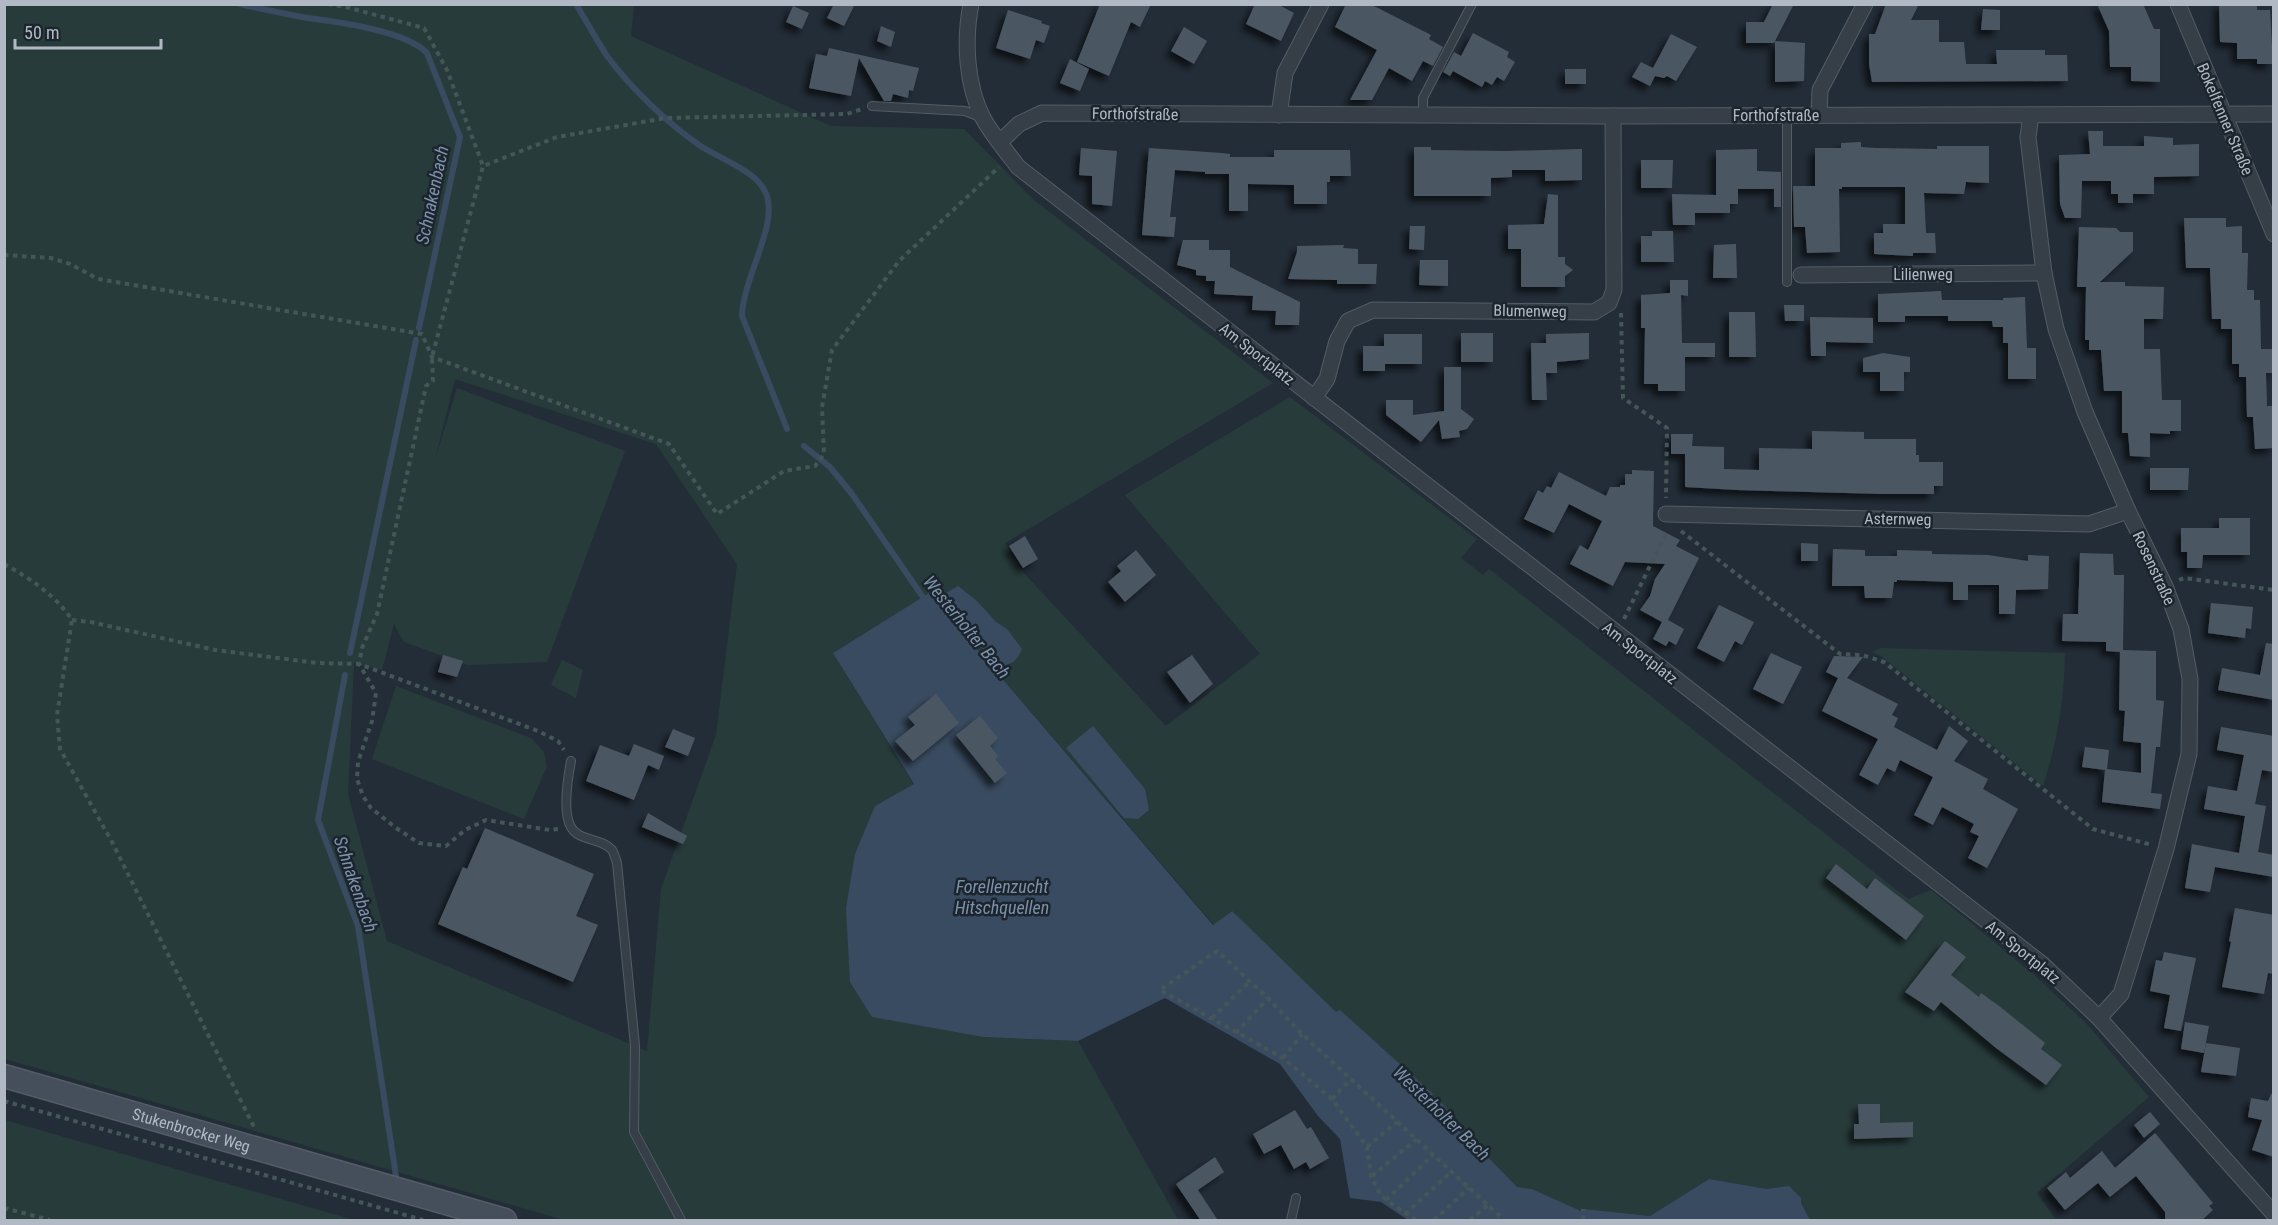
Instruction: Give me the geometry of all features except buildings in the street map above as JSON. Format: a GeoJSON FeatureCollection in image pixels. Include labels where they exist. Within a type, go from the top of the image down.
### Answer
{"type":"FeatureCollection","features":[{"type":"Feature","properties":{"kind":"street","name":"Am Sportplatz"},"geometry":{"type":"LineString","coordinates":[[971,4],[967,69],[983,118],[1018,167],[2042,964],[2099,1018],[2274,1214]]}},
{"type":"Feature","properties":{"kind":"street"},"geometry":{"type":"LineString","coordinates":[[1279,115],[1285,73],[1322,4]]}},
{"type":"Feature","properties":{"kind":"street"},"geometry":{"type":"LineString","coordinates":[[1819,115],[1820,90],[1865,4]]}},
{"type":"Feature","properties":{"kind":"street","name":"Bokelfenner Straße"},"geometry":{"type":"LineString","coordinates":[[2178,4],[2274,234]]}},
{"type":"Feature","properties":{"kind":"street","name":"Forthofstraße"},"geometry":{"type":"LineString","coordinates":[[1000,142],[1019,124],[1042,113],[1613,116],[2274,114]]}},
{"type":"Feature","properties":{"kind":"street"},"geometry":{"type":"LineString","coordinates":[[1608,303],[1614,290],[1613,116]]}},
{"type":"Feature","properties":{"kind":"street","name":"Rosenstraße"},"geometry":{"type":"LineString","coordinates":[[2031,116],[2028,137],[2044,273],[2056,329],[2085,412],[2128,511],[2165,586],[2181,629],[2190,679],[2189,754],[2166,849],[2121,994],[2099,1018]]}},
{"type":"Feature","properties":{"kind":"street","name":"Lilienweg"},"geometry":{"type":"LineString","coordinates":[[1801,275],[2044,273]]}},
{"type":"Feature","properties":{"kind":"street","name":"Blumenweg"},"geometry":{"type":"LineString","coordinates":[[1314,398],[1328,379],[1337,341],[1348,321],[1373,310],[1594,312],[1608,303]]}},
{"type":"Feature","properties":{"kind":"street","name":"Asternweg"},"geometry":{"type":"LineString","coordinates":[[1668,519],[2089,524],[2128,511]]}},
{"type":"Feature","properties":{"kind":"street","name":"Stukenbrocker Weg"},"geometry":{"type":"LineString","coordinates":[[4,1076],[505,1221]]}},
{"type":"Feature","properties":{"kind":"lane"},"geometry":{"type":"LineString","coordinates":[[1423,114],[1423,98],[1472,4]]}},
{"type":"Feature","properties":{"kind":"lane"},"geometry":{"type":"LineString","coordinates":[[872,106],[964,111],[983,118]]}},
{"type":"Feature","properties":{"kind":"lane"},"geometry":{"type":"LineString","coordinates":[[1787,115],[1787,282]]}},
{"type":"Feature","properties":{"kind":"lane"},"geometry":{"type":"LineString","coordinates":[[571,761],[567,780],[567,810],[571,827],[579,835],[612,850],[617,863],[635,1046],[634,1132],[681,1221]]}},
{"type":"Feature","properties":{"kind":"lane"},"geometry":{"type":"LineString","coordinates":[[1291,1221],[1296,1198]]}},
{"type":"Feature","properties":{"kind":"path"},"geometry":{"type":"LineString","coordinates":[[328,4],[424,28],[447,70],[483,166],[432,357],[432,381],[426,386],[377,614],[362,648],[359,664],[376,693],[372,721],[357,762],[357,779],[363,796],[371,808],[419,843],[446,846],[465,830],[486,820],[550,830],[571,827]]}},
{"type":"Feature","properties":{"kind":"path"},"geometry":{"type":"LineString","coordinates":[[483,166],[557,136],[666,118],[847,114]]}},
{"type":"Feature","properties":{"kind":"path"},"geometry":{"type":"LineString","coordinates":[[4,255],[51,258],[70,264],[98,279],[422,334],[432,357],[669,444],[717,514],[784,471],[816,466],[824,454],[822,407],[832,350],[899,261],[1010,156]]}},
{"type":"Feature","properties":{"kind":"path"},"geometry":{"type":"LineString","coordinates":[[1608,303],[1622,314],[1623,398],[1667,428],[1668,519],[1616,634]]}},
{"type":"Feature","properties":{"kind":"path"},"geometry":{"type":"LineString","coordinates":[[1668,519],[1679,530],[1840,654],[1862,655],[1884,662],[2093,830],[2166,849]]}},
{"type":"Feature","properties":{"kind":"path"},"geometry":{"type":"LineString","coordinates":[[4,564],[29,577],[60,603],[72,620],[57,714],[60,749],[112,842],[266,1152]]}},
{"type":"Feature","properties":{"kind":"path"},"geometry":{"type":"LineString","coordinates":[[2165,586],[2184,578],[2274,590]]}},
{"type":"Feature","properties":{"kind":"path"},"geometry":{"type":"LineString","coordinates":[[72,620],[215,650],[317,663],[359,664],[538,731],[558,741],[571,761]]}},
{"type":"Feature","properties":{"kind":"path"},"geometry":{"type":"LineString","coordinates":[[1416,1221],[1386,1200],[1378,1190],[1371,1176],[1367,1147],[1332,1099],[1283,1058],[1160,990],[1217,951],[1268,998],[1302,1034],[1504,1221]]}},
{"type":"Feature","properties":{"kind":"path"},"geometry":{"type":"LineString","coordinates":[[1212,1018],[1250,981]]}},
{"type":"Feature","properties":{"kind":"path"},"geometry":{"type":"LineString","coordinates":[[1236,1033],[1268,998]]}},
{"type":"Feature","properties":{"kind":"path"},"geometry":{"type":"LineString","coordinates":[[1283,1058],[1302,1034]]}},
{"type":"Feature","properties":{"kind":"path"},"geometry":{"type":"LineString","coordinates":[[1332,1099],[1351,1079]]}},
{"type":"Feature","properties":{"kind":"path"},"geometry":{"type":"LineString","coordinates":[[4,1101],[423,1221]]}},
{"type":"Feature","properties":{"kind":"path"},"geometry":{"type":"LineString","coordinates":[[1367,1147],[1397,1122]]}},
{"type":"Feature","properties":{"kind":"path"},"geometry":{"type":"LineString","coordinates":[[1371,1176],[1417,1139]]}},
{"type":"Feature","properties":{"kind":"path"},"geometry":{"type":"LineString","coordinates":[[1386,1200],[1433,1155]]}},
{"type":"Feature","properties":{"kind":"path"},"geometry":{"type":"LineString","coordinates":[[1405,1214],[1451,1172]]}},
{"type":"Feature","properties":{"kind":"path"},"geometry":{"type":"LineString","coordinates":[[1434,1221],[1469,1188]]}},
{"type":"Feature","properties":{"kind":"path"},"geometry":{"type":"LineString","coordinates":[[1470,1221],[1488,1205]]}},
{"type":"Feature","properties":{"kind":"path"},"geometry":{"type":"LineString","coordinates":[[4,1208],[50,1221]]}},
{"type":"Feature","properties":{"kind":"path"},"geometry":{"type":"LineString","coordinates":[[1583,1209],[1583,1221]]}},
{"type":"Feature","properties":{"kind":"shaded area"},"geometry":{"type":"Polygon","coordinates":[[[5,5],[634,5],[631,36],[831,126],[964,129],[1035,201],[1273,383],[1005,543],[1022,571],[1166,726],[1260,654],[1125,495],[1290,397],[1477,539],[1461,558],[1483,575],[1489,569],[1908,899],[1931,890],[2033,974],[2086,1023],[2149,1097],[2037,1193],[2056,1220],[1810,1220],[1796,1194],[1709,1179],[1650,1216],[1585,1209],[1581,1211],[1532,1189],[1517,1187],[1231,911],[1214,925],[929,593],[833,653],[914,785],[875,806],[873,1017],[983,1037],[1078,1041],[1178,1220],[564,1220],[5,1059],[5,5]],[[455,379],[435,460],[457,388],[625,451],[547,662],[468,665],[404,642],[394,624],[382,670],[354,663],[348,794],[387,941],[647,1051],[661,889],[716,735],[737,564],[656,444],[455,379]]]}},
{"type":"Feature","properties":{"kind":"shaded area"},"geometry":{"type":"Polygon","coordinates":[[[1881,648],[2065,653],[2059,720],[2043,786],[1881,656],[1872,652],[1881,648]]]}},
{"type":"Feature","properties":{"kind":"shaded area"},"geometry":{"type":"Polygon","coordinates":[[[562,660],[583,670],[576,698],[551,685],[562,660]]]}},
{"type":"Feature","properties":{"kind":"shaded area"},"geometry":{"type":"Polygon","coordinates":[[[396,686],[531,738],[544,752],[547,766],[524,819],[372,759],[396,686]]]}},
{"type":"Feature","properties":{"kind":"shaded area"},"geometry":{"type":"Polygon","coordinates":[[[5,1120],[354,1220],[5,1220],[5,1120]]]}},
{"type":"Feature","properties":{"kind":"water"},"geometry":{"type":"Polygon","coordinates":[[[958,586],[977,601],[996,622],[1007,629],[1022,649],[1012,663],[1001,666],[993,660],[941,601],[946,593],[958,586]]]}},
{"type":"Feature","properties":{"kind":"water","name":"Forellenzucht Hitschquellen"},"geometry":{"type":"Polygon","coordinates":[[[929,593],[1213,925],[1232,911],[1336,1012],[1340,1010],[1433,1094],[1427,1101],[1436,1109],[1442,1103],[1474,1143],[1517,1187],[1532,1189],[1581,1211],[1585,1209],[1650,1216],[1709,1179],[1767,1189],[1789,1186],[1801,1198],[1801,1203],[1810,1220],[1408,1220],[1381,1202],[1350,1198],[1340,1139],[1318,1116],[1280,1064],[1165,998],[1078,1041],[983,1037],[872,1017],[850,982],[846,908],[855,854],[875,806],[914,784],[833,653],[929,593]]]}},
{"type":"Feature","properties":{"kind":"water"},"geometry":{"type":"Polygon","coordinates":[[[1093,726],[1145,789],[1149,810],[1138,819],[1124,818],[1066,748],[1093,726]]]}},
{"type":"Feature","properties":{"kind":"waterway","name":"Schnakenbach"},"geometry":{"type":"LineString","coordinates":[[240,4],[388,33],[417,45],[427,53],[460,137],[419,328]]}},
{"type":"Feature","properties":{"kind":"waterway","name":"Westerholter Bach"},"geometry":{"type":"LineString","coordinates":[[576,4],[607,56],[650,104],[699,145],[750,174],[765,190],[769,213],[767,227],[747,287],[742,316],[787,429]]}},
{"type":"Feature","properties":{"kind":"waterway","name":"Schnakenbach"},"geometry":{"type":"LineString","coordinates":[[350,653],[416,340]]}},
{"type":"Feature","properties":{"kind":"waterway","name":"Westerholter Bach"},"geometry":{"type":"LineString","coordinates":[[804,446],[830,467],[852,494],[927,603]]}},
{"type":"Feature","properties":{"kind":"waterway","name":"Schnakenbach"},"geometry":{"type":"LineString","coordinates":[[345,675],[318,820],[358,926],[396,1176]]}}]}
